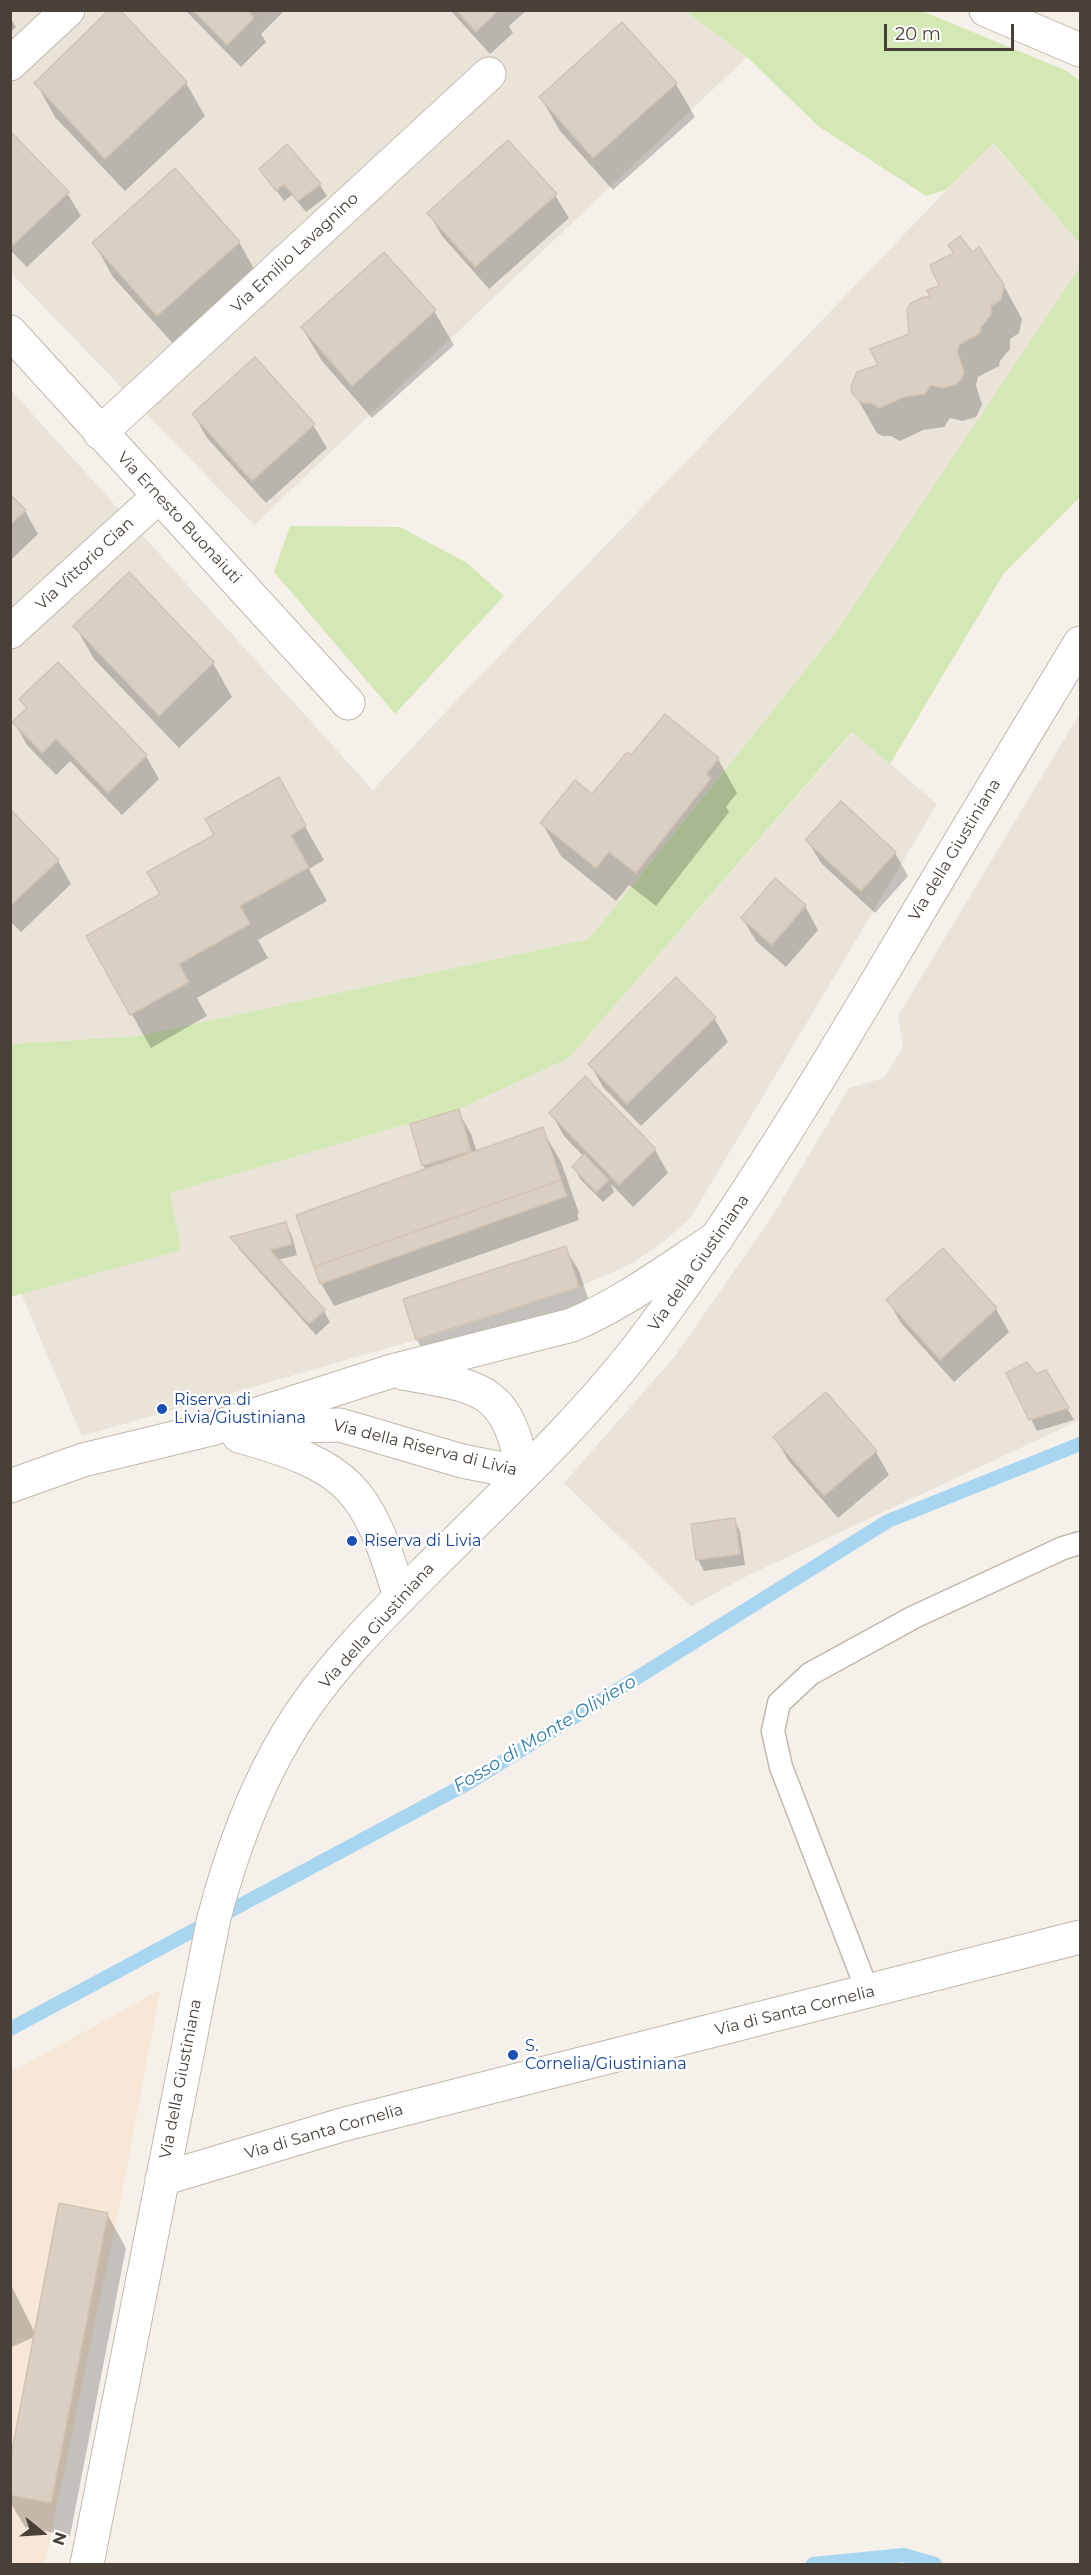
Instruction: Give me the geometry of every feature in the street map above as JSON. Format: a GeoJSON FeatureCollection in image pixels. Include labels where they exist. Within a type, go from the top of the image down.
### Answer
{"type":"FeatureCollection","features":[{"type":"Feature","properties":{"kind":"street"},"geometry":{"type":"LineString","coordinates":[[10,64],[68,10]]}},
{"type":"Feature","properties":{"kind":"street"},"geometry":{"type":"LineString","coordinates":[[986,10],[1080,50]]}},
{"type":"Feature","properties":{"kind":"street","name":"Via Emilio Lavagnino"},"geometry":{"type":"LineString","coordinates":[[100,433],[489,74]]}},
{"type":"Feature","properties":{"kind":"street","name":"Via Ernesto Buonaiuti"},"geometry":{"type":"LineString","coordinates":[[10,332],[348,703]]}},
{"type":"Feature","properties":{"kind":"street","name":"Via Vittorio Cian"},"geometry":{"type":"LineString","coordinates":[[10,632],[159,495]]}},
{"type":"Feature","properties":{"kind":"street","name":"Via della Giustiniana"},"geometry":{"type":"LineString","coordinates":[[87,2565],[197,1996],[223,1884],[246,1819],[287,1735],[333,1671],[400,1597],[523,1473],[620,1369],[720,1236],[801,1109],[1080,643]]}},
{"type":"Feature","properties":{"kind":"street","name":"Via della Riserva di Livia"},"geometry":{"type":"LineString","coordinates":[[10,1486],[83,1460],[211,1429],[392,1371],[572,1325],[608,1308],[720,1236]]}},
{"type":"Feature","properties":{"kind":"street","name":"Via della Riserva di Livia"},"geometry":{"type":"LineString","coordinates":[[211,1429],[340,1425],[462,1461],[523,1473],[516,1436],[503,1410],[487,1395],[463,1384],[392,1371]]}},
{"type":"Feature","properties":{"kind":"street","name":"Via della Riserva di Livia"},"geometry":{"type":"LineString","coordinates":[[211,1429],[284,1449],[303,1457],[327,1469],[358,1495],[377,1528],[400,1597]]}},
{"type":"Feature","properties":{"kind":"street","name":"Via di Santa Cornelia"},"geometry":{"type":"LineString","coordinates":[[162,2179],[345,2124],[1080,1937]]}},
{"type":"Feature","properties":{"kind":"lane"},"geometry":{"type":"LineString","coordinates":[[868,1992],[781,1767],[773,1731],[779,1702],[810,1674],[914,1617],[1063,1548],[1080,1543]]}},
{"type":"Feature","properties":{"kind":"shaded area"},"geometry":{"type":"Polygon","coordinates":[[[11,11],[685,11],[747,57],[254,525],[11,273],[11,11]]]}},
{"type":"Feature","properties":{"kind":"shaded area"},"geometry":{"type":"Polygon","coordinates":[[[992,143],[1080,244],[1080,267],[839,628],[589,939],[138,1036],[13,1044],[11,1042],[10,389],[373,790],[992,143]]]}},
{"type":"Feature","properties":{"kind":"shaded area"},"geometry":{"type":"Polygon","coordinates":[[[1080,713],[1080,1420],[751,1574],[691,1606],[564,1483],[675,1356],[771,1218],[849,1088],[884,1078],[903,1047],[898,1016],[1080,713]]]}},
{"type":"Feature","properties":{"kind":"shaded area"},"geometry":{"type":"Polygon","coordinates":[[[853,732],[937,804],[691,1217],[667,1239],[633,1263],[579,1287],[416,1340],[82,1436],[21,1293],[180,1250],[169,1193],[459,1109],[569,1058],[853,732]]]}},
{"type":"Feature","properties":{"kind":"shaded area"},"geometry":{"type":"Polygon","coordinates":[[[160,1990],[122,2194],[45,2564],[11,2564],[11,2072],[160,1990]]]}},
{"type":"Feature","properties":{"kind":"green space"},"geometry":{"type":"Polygon","coordinates":[[[685,11],[922,11],[1067,71],[1080,81],[1080,244],[993,143],[946,190],[926,196],[818,126],[747,57],[685,11]]]}},
{"type":"Feature","properties":{"kind":"green space"},"geometry":{"type":"Polygon","coordinates":[[[1080,267],[1080,497],[1004,573],[890,764],[852,732],[569,1058],[459,1109],[170,1193],[181,1250],[11,1297],[10,1042],[13,1044],[138,1036],[589,939],[839,628],[1080,267]]]}},
{"type":"Feature","properties":{"kind":"green space"},"geometry":{"type":"Polygon","coordinates":[[[290,526],[400,527],[467,563],[504,596],[395,714],[274,572],[290,526]]]}},
{"type":"Feature","properties":{"kind":"building"},"geometry":{"type":"Polygon","coordinates":[[[109,10],[120,10],[187,82],[105,159],[34,83],[109,10]]]}},
{"type":"Feature","properties":{"kind":"building"},"geometry":{"type":"Polygon","coordinates":[[[193,10],[248,10],[254,18],[227,45],[193,10]]]}},
{"type":"Feature","properties":{"kind":"building"},"geometry":{"type":"Polygon","coordinates":[[[456,10],[499,10],[476,32],[456,10]]]}},
{"type":"Feature","properties":{"kind":"building"},"geometry":{"type":"Polygon","coordinates":[[[622,22],[677,83],[593,158],[539,97],[622,22]]]}},
{"type":"Feature","properties":{"kind":"building"},"geometry":{"type":"Polygon","coordinates":[[[10,131],[69,192],[13,245],[10,242],[10,131]]]}},
{"type":"Feature","properties":{"kind":"building"},"geometry":{"type":"Polygon","coordinates":[[[508,140],[557,194],[475,267],[427,213],[508,140]]]}},
{"type":"Feature","properties":{"kind":"building"},"geometry":{"type":"Polygon","coordinates":[[[287,144],[321,184],[298,201],[284,184],[276,191],[259,169],[287,144]]]}},
{"type":"Feature","properties":{"kind":"building"},"geometry":{"type":"Polygon","coordinates":[[[175,168],[240,242],[157,316],[92,243],[175,168]]]}},
{"type":"Feature","properties":{"kind":"building"},"geometry":{"type":"Polygon","coordinates":[[[960,236],[972,252],[979,247],[1004,285],[1001,300],[991,306],[991,315],[981,327],[980,333],[960,344],[957,351],[964,371],[962,378],[957,384],[942,388],[931,385],[925,394],[904,397],[879,408],[871,403],[862,403],[852,393],[851,386],[857,372],[878,365],[870,349],[909,334],[907,310],[910,304],[923,297],[930,297],[927,290],[939,286],[930,265],[954,253],[948,245],[960,236]]]}},
{"type":"Feature","properties":{"kind":"building"},"geometry":{"type":"Polygon","coordinates":[[[384,252],[436,310],[352,386],[301,327],[384,252]]]}},
{"type":"Feature","properties":{"kind":"building"},"geometry":{"type":"Polygon","coordinates":[[[255,357],[315,424],[252,481],[192,414],[255,357]]]}},
{"type":"Feature","properties":{"kind":"building"},"geometry":{"type":"Polygon","coordinates":[[[10,494],[26,510],[10,525],[10,494]]]}},
{"type":"Feature","properties":{"kind":"building"},"geometry":{"type":"Polygon","coordinates":[[[129,572],[214,662],[159,716],[73,626],[129,572]]]}},
{"type":"Feature","properties":{"kind":"building"},"geometry":{"type":"Polygon","coordinates":[[[58,662],[147,755],[108,793],[56,739],[42,753],[12,722],[27,708],[19,699],[58,662]]]}},
{"type":"Feature","properties":{"kind":"building"},"geometry":{"type":"Polygon","coordinates":[[[665,714],[719,758],[706,774],[711,778],[636,873],[609,852],[596,868],[540,823],[575,780],[592,794],[627,752],[631,755],[665,714]]]}},
{"type":"Feature","properties":{"kind":"building"},"geometry":{"type":"Polygon","coordinates":[[[279,777],[306,826],[291,835],[309,867],[240,906],[250,924],[179,964],[189,982],[130,1015],[86,936],[160,894],[147,872],[214,835],[205,819],[279,777]]]}},
{"type":"Feature","properties":{"kind":"building"},"geometry":{"type":"Polygon","coordinates":[[[841,801],[896,852],[861,891],[805,840],[841,801]]]}},
{"type":"Feature","properties":{"kind":"building"},"geometry":{"type":"Polygon","coordinates":[[[10,809],[59,860],[10,906],[10,809]]]}},
{"type":"Feature","properties":{"kind":"building"},"geometry":{"type":"Polygon","coordinates":[[[775,878],[806,905],[772,945],[741,918],[775,878]]]}},
{"type":"Feature","properties":{"kind":"building"},"geometry":{"type":"Polygon","coordinates":[[[676,977],[716,1017],[627,1104],[588,1064],[676,977]]]}},
{"type":"Feature","properties":{"kind":"building"},"geometry":{"type":"Polygon","coordinates":[[[585,1076],[656,1149],[619,1185],[549,1113],[585,1076]]]}},
{"type":"Feature","properties":{"kind":"building"},"geometry":{"type":"Polygon","coordinates":[[[459,1109],[471,1151],[422,1166],[410,1124],[459,1109]]]}},
{"type":"Feature","properties":{"kind":"building"},"geometry":{"type":"Polygon","coordinates":[[[543,1127],[561,1180],[314,1267],[296,1215],[543,1127]]]}},
{"type":"Feature","properties":{"kind":"building"},"geometry":{"type":"Polygon","coordinates":[[[584,1154],[609,1180],[596,1192],[572,1167],[584,1154]]]}},
{"type":"Feature","properties":{"kind":"building"},"geometry":{"type":"Polygon","coordinates":[[[561,1180],[567,1196],[320,1284],[314,1267],[561,1180]]]}},
{"type":"Feature","properties":{"kind":"building"},"geometry":{"type":"Polygon","coordinates":[[[286,1222],[292,1244],[270,1250],[325,1310],[309,1324],[230,1237],[286,1222]]]}},
{"type":"Feature","properties":{"kind":"building"},"geometry":{"type":"Polygon","coordinates":[[[566,1246],[579,1287],[416,1340],[403,1299],[566,1246]]]}},
{"type":"Feature","properties":{"kind":"building"},"geometry":{"type":"Polygon","coordinates":[[[943,1248],[997,1308],[940,1360],[886,1300],[943,1248]]]}},
{"type":"Feature","properties":{"kind":"building"},"geometry":{"type":"Polygon","coordinates":[[[1027,1362],[1036,1374],[1046,1370],[1069,1408],[1029,1420],[1006,1373],[1027,1362]]]}},
{"type":"Feature","properties":{"kind":"building"},"geometry":{"type":"Polygon","coordinates":[[[826,1392],[877,1451],[824,1496],[773,1437],[826,1392]]]}},
{"type":"Feature","properties":{"kind":"building"},"geometry":{"type":"Polygon","coordinates":[[[735,1518],[740,1554],[696,1560],[691,1524],[735,1518]]]}},
{"type":"Feature","properties":{"kind":"building"},"geometry":{"type":"Polygon","coordinates":[[[59,2203],[108,2213],[51,2503],[10,2495],[10,2461],[59,2203]]]}},
{"type":"Feature","properties":{"kind":"waterway","name":"Fosso di Monte Oliviero"},"geometry":{"type":"LineString","coordinates":[[10,2029],[470,1782],[888,1521],[1080,1444]]}},
{"type":"Feature","properties":{"kind":"waterway"},"geometry":{"type":"LineString","coordinates":[[813,2564],[904,2555],[935,2564]]}},
{"type":"Feature","properties":{"kind":"place","name":"Riserva di Livia/Giustiniana"},"geometry":{"type":"Point","coordinates":[162,1409]}},
{"type":"Feature","properties":{"kind":"place","name":"Riserva di Livia"},"geometry":{"type":"Point","coordinates":[352,1541]}},
{"type":"Feature","properties":{"kind":"place","name":"S. Cornelia/Giustiniana"},"geometry":{"type":"Point","coordinates":[513,2055]}}]}
